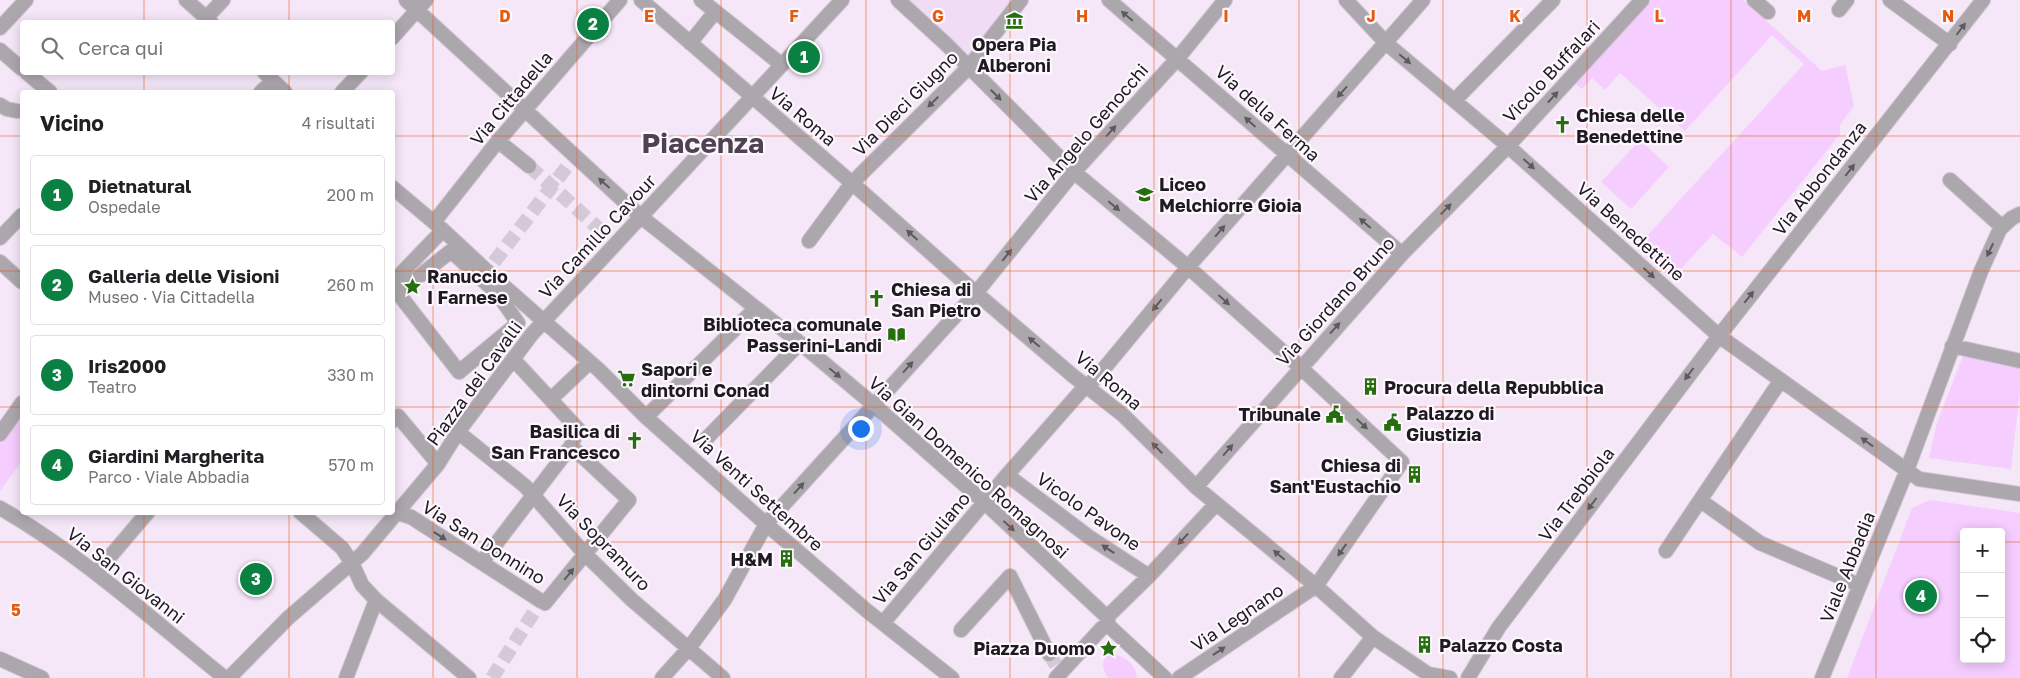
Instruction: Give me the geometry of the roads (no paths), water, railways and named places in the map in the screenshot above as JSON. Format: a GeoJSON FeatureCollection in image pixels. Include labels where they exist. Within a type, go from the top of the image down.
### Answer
{"type":"FeatureCollection","features":[{"type":"Feature","properties":{"kind":"street"},"geometry":{"type":"LineString","coordinates":[[0,28],[26,0]]}},
{"type":"Feature","properties":{"kind":"street"},"geometry":{"type":"LineString","coordinates":[[186,0],[209,20],[223,0]]}},
{"type":"Feature","properties":{"kind":"street","name":"Via Gian Domenico Romagnosi"},"geometry":{"type":"LineString","coordinates":[[406,0],[422,5],[572,160],[800,343],[874,405],[984,502],[1108,622]]}},
{"type":"Feature","properties":{"kind":"street","name":"Via Cittadella"},"geometry":{"type":"LineString","coordinates":[[439,226],[498,141],[620,0]]}},
{"type":"Feature","properties":{"kind":"street","name":"Via Roma"},"geometry":{"type":"LineString","coordinates":[[641,0],[976,293],[1124,415],[1196,487],[1316,586],[1373,637],[1428,674],[1450,678]]}},
{"type":"Feature","properties":{"kind":"street"},"geometry":{"type":"LineString","coordinates":[[702,0],[782,65]]}},
{"type":"Feature","properties":{"kind":"street","name":"Via Camillo Cavour"},"geometry":{"type":"LineString","coordinates":[[543,322],[611,239],[640,216],[842,0]]}},
{"type":"Feature","properties":{"kind":"street"},"geometry":{"type":"LineString","coordinates":[[898,0],[946,44],[1074,172],[1188,267],[1300,367],[1402,462],[1316,586]]}},
{"type":"Feature","properties":{"kind":"street","name":"Via Dieci Giugno"},"geometry":{"type":"LineString","coordinates":[[809,241],[852,183],[968,68],[1021,0]]}},
{"type":"Feature","properties":{"kind":"street","name":"Via della Ferma"},"geometry":{"type":"LineString","coordinates":[[1109,0],[1402,254]]}},
{"type":"Feature","properties":{"kind":"street","name":"Via Angelo Genocchi"},"geometry":{"type":"LineString","coordinates":[[662,678],[689,648],[726,599],[766,524],[976,293],[1074,172],[1178,58],[1225,0]]}},
{"type":"Feature","properties":{"kind":"street","name":"Via Benedettine"},"geometry":{"type":"LineString","coordinates":[[1346,0],[1386,43],[1508,146],[1719,336],[1919,479],[2020,494]]}},
{"type":"Feature","properties":{"kind":"street","name":"Via San Giuliano"},"geometry":{"type":"LineString","coordinates":[[886,618],[1007,475],[1087,386],[1097,378],[1188,267],[1423,0]]}},
{"type":"Feature","properties":{"kind":"street"},"geometry":{"type":"LineString","coordinates":[[1455,100],[1553,0]]}},
{"type":"Feature","properties":{"kind":"street","name":"Vicolo Buffalari"},"geometry":{"type":"LineString","coordinates":[[1508,146],[1642,0]]}},
{"type":"Feature","properties":{"kind":"street"},"geometry":{"type":"LineString","coordinates":[[1754,0],[1768,12]]}},
{"type":"Feature","properties":{"kind":"street"},"geometry":{"type":"LineString","coordinates":[[1890,0],[1950,44]]}},
{"type":"Feature","properties":{"kind":"street","name":"Via Abbondanza"},"geometry":{"type":"LineString","coordinates":[[1719,336],[1983,0]]}},
{"type":"Feature","properties":{"kind":"street"},"geometry":{"type":"LineString","coordinates":[[395,35],[422,5]]}},
{"type":"Feature","properties":{"kind":"street"},"geometry":{"type":"LineString","coordinates":[[690,43],[716,12]]}},
{"type":"Feature","properties":{"kind":"street"},"geometry":{"type":"LineString","coordinates":[[0,50],[20,67]]}},
{"type":"Feature","properties":{"kind":"street"},"geometry":{"type":"LineString","coordinates":[[30,75],[48,90]]}},
{"type":"Feature","properties":{"kind":"street"},"geometry":{"type":"LineString","coordinates":[[344,90],[357,75]]}},
{"type":"Feature","properties":{"kind":"street"},"geometry":{"type":"LineString","coordinates":[[262,90],[269,77],[283,90]]}},
{"type":"Feature","properties":{"kind":"street"},"geometry":{"type":"LineString","coordinates":[[0,105],[6,109],[17,111]]}},
{"type":"Feature","properties":{"kind":"street"},"geometry":{"type":"LineString","coordinates":[[498,141],[529,166]]}},
{"type":"Feature","properties":{"kind":"street","name":"Via Giordano Bruno"},"geometry":{"type":"LineString","coordinates":[[1196,487],[1300,367],[1402,254],[1508,146]]}},
{"type":"Feature","properties":{"kind":"street"},"geometry":{"type":"LineString","coordinates":[[1950,180],[2002,226],[2020,214]]}},
{"type":"Feature","properties":{"kind":"street","name":"Piazza dei Cavalli"},"geometry":{"type":"LineString","coordinates":[[395,189],[490,267],[543,322],[458,432],[438,464],[396,418]]}},
{"type":"Feature","properties":{"kind":"street"},"geometry":{"type":"LineString","coordinates":[[0,238],[20,217]]}},
{"type":"Feature","properties":{"kind":"street"},"geometry":{"type":"LineString","coordinates":[[395,288],[439,226]]}},
{"type":"Feature","properties":{"kind":"street","name":"Viale Abbadia"},"geometry":{"type":"LineString","coordinates":[[1822,678],[1907,470],[1981,271],[2002,226]]}},
{"type":"Feature","properties":{"kind":"street","name":"Piazza dei Cavalli"},"geometry":{"type":"LineString","coordinates":[[451,251],[497,293],[518,323],[460,372],[395,288],[451,251]]}},
{"type":"Feature","properties":{"kind":"street"},"geometry":{"type":"LineString","coordinates":[[0,262],[20,280]]}},
{"type":"Feature","properties":{"kind":"street"},"geometry":{"type":"LineString","coordinates":[[646,417],[756,308]]}},
{"type":"Feature","properties":{"kind":"street","name":"Via Venti Settembre"},"geometry":{"type":"LineString","coordinates":[[543,322],[590,362],[646,417],[697,448],[766,524],[886,618],[952,678]]}},
{"type":"Feature","properties":{"kind":"street","name":"Via Trebbiola"},"geometry":{"type":"LineString","coordinates":[[1468,678],[1498,627],[1719,336]]}},
{"type":"Feature","properties":{"kind":"street"},"geometry":{"type":"LineString","coordinates":[[697,448],[800,343]]}},
{"type":"Feature","properties":{"kind":"street"},"geometry":{"type":"LineString","coordinates":[[1952,346],[2020,361]]}},
{"type":"Feature","properties":{"kind":"street"},"geometry":{"type":"LineString","coordinates":[[482,562],[571,446],[578,429],[513,359]]}},
{"type":"Feature","properties":{"kind":"street"},"geometry":{"type":"LineString","coordinates":[[551,399],[590,362]]}},
{"type":"Feature","properties":{"kind":"street"},"geometry":{"type":"LineString","coordinates":[[1666,551],[1781,380]]}},
{"type":"Feature","properties":{"kind":"street"},"geometry":{"type":"LineString","coordinates":[[0,434],[20,406]]}},
{"type":"Feature","properties":{"kind":"street","name":"Via Sopramuro"},"geometry":{"type":"LineString","coordinates":[[458,432],[525,486],[585,554],[632,600],[723,678]]}},
{"type":"Feature","properties":{"kind":"street"},"geometry":{"type":"LineString","coordinates":[[571,446],[629,500],[585,554]]}},
{"type":"Feature","properties":{"kind":"street"},"geometry":{"type":"LineString","coordinates":[[395,510],[438,464]]}},
{"type":"Feature","properties":{"kind":"street","name":"Vicolo Pavone"},"geometry":{"type":"LineString","coordinates":[[1007,475],[1089,537],[1150,576]]}},
{"type":"Feature","properties":{"kind":"street"},"geometry":{"type":"LineString","coordinates":[[1701,501],[1760,543],[1859,584]]}},
{"type":"Feature","properties":{"kind":"street"},"geometry":{"type":"LineString","coordinates":[[962,630],[1010,576],[1056,667],[1108,622],[1216,504]]}},
{"type":"Feature","properties":{"kind":"street","name":"Via San Giovanni"},"geometry":{"type":"LineString","coordinates":[[0,508],[34,528],[96,573],[225,678]]}},
{"type":"Feature","properties":{"kind":"street","name":"Via San Donnino"},"geometry":{"type":"LineString","coordinates":[[395,510],[411,517],[545,603],[585,554]]}},
{"type":"Feature","properties":{"kind":"street"},"geometry":{"type":"LineString","coordinates":[[96,573],[145,515]]}},
{"type":"Feature","properties":{"kind":"street"},"geometry":{"type":"LineString","coordinates":[[304,515],[342,548],[352,563],[362,585],[376,600],[469,678]]}},
{"type":"Feature","properties":{"kind":"street"},"geometry":{"type":"LineString","coordinates":[[229,678],[288,618],[352,563],[391,515]]}},
{"type":"Feature","properties":{"kind":"street","name":"Via Legnano"},"geometry":{"type":"LineString","coordinates":[[1179,678],[1316,586]]}},
{"type":"Feature","properties":{"kind":"street"},"geometry":{"type":"LineString","coordinates":[[346,678],[376,600]]}},
{"type":"Feature","properties":{"kind":"street"},"geometry":{"type":"LineString","coordinates":[[1108,622],[1165,678]]}},
{"type":"Feature","properties":{"kind":"street"},"geometry":{"type":"LineString","coordinates":[[1341,678],[1373,637]]}},
{"type":"Feature","properties":{"kind":"street"},"geometry":{"type":"LineString","coordinates":[[0,659],[42,678]]}},
{"type":"Feature","properties":{"kind":"tunnel"},"geometry":{"type":"LineString","coordinates":[[494,262],[569,164]]}},
{"type":"Feature","properties":{"kind":"tunnel"},"geometry":{"type":"LineString","coordinates":[[529,166],[606,235]]}},
{"type":"Feature","properties":{"kind":"tunnel"},"geometry":{"type":"LineString","coordinates":[[492,678],[541,601]]}},
{"type":"Feature","properties":{"kind":"tunnel"},"geometry":{"type":"LineString","coordinates":[[1049,654],[1056,665]]}},
{"type":"Feature","properties":{"kind":"place","name":"Opera Pia Alberoni"},"geometry":{"type":"Point","coordinates":[1014,21]}},
{"type":"Feature","properties":{"kind":"place","name":"Galleria delle Visioni"},"geometry":{"type":"Point","coordinates":[593,24]}},
{"type":"Feature","properties":{"kind":"place","name":"Dietnatural"},"geometry":{"type":"Point","coordinates":[804,57]}},
{"type":"Feature","properties":{"kind":"place","name":"Chiesa delle Benedettine"},"geometry":{"type":"Point","coordinates":[1562,125]}},
{"type":"Feature","properties":{"kind":"place","name":"Liceo Melchiorre Gioia"},"geometry":{"type":"Point","coordinates":[1145,194]}},
{"type":"Feature","properties":{"kind":"place","name":"Ranuccio I Farnese"},"geometry":{"type":"Point","coordinates":[413,286]}},
{"type":"Feature","properties":{"kind":"place","name":"Chiesa di San Pietro"},"geometry":{"type":"Point","coordinates":[877,299]}},
{"type":"Feature","properties":{"kind":"place","name":"Biblioteca comunale Passerini-Landi"},"geometry":{"type":"Point","coordinates":[896,334]}},
{"type":"Feature","properties":{"kind":"place","name":"Sapori e dintorni Conad"},"geometry":{"type":"Point","coordinates":[627,379]}},
{"type":"Feature","properties":{"kind":"place","name":"Procura della Repubblica"},"geometry":{"type":"Point","coordinates":[1370,387]}},
{"type":"Feature","properties":{"kind":"place","name":"Tribunale"},"geometry":{"type":"Point","coordinates":[1335,414]}},
{"type":"Feature","properties":{"kind":"place","name":"Palazzo di Giustizia"},"geometry":{"type":"Point","coordinates":[1392,423]}},
{"type":"Feature","properties":{"kind":"place","name":"Basilica di San Francesco"},"geometry":{"type":"Point","coordinates":[634,441]}},
{"type":"Feature","properties":{"kind":"place","name":"Chiesa di Sant'Eustachio"},"geometry":{"type":"Point","coordinates":[1415,475]}},
{"type":"Feature","properties":{"kind":"place","name":"H&M"},"geometry":{"type":"Point","coordinates":[787,559]}},
{"type":"Feature","properties":{"kind":"place","name":"Iris2000"},"geometry":{"type":"Point","coordinates":[256,579]}},
{"type":"Feature","properties":{"kind":"place","name":"Giardini Margherita"},"geometry":{"type":"Point","coordinates":[1921,596]}},
{"type":"Feature","properties":{"kind":"place","name":"Palazzo Costa"},"geometry":{"type":"Point","coordinates":[1425,645]}},
{"type":"Feature","properties":{"kind":"place","name":"Piazza Duomo"},"geometry":{"type":"Point","coordinates":[1109,648]}},
{"type":"Feature","properties":{"kind":"district","name":"Piacenza"},"geometry":{"type":"Point","coordinates":[703,142]}}]}
